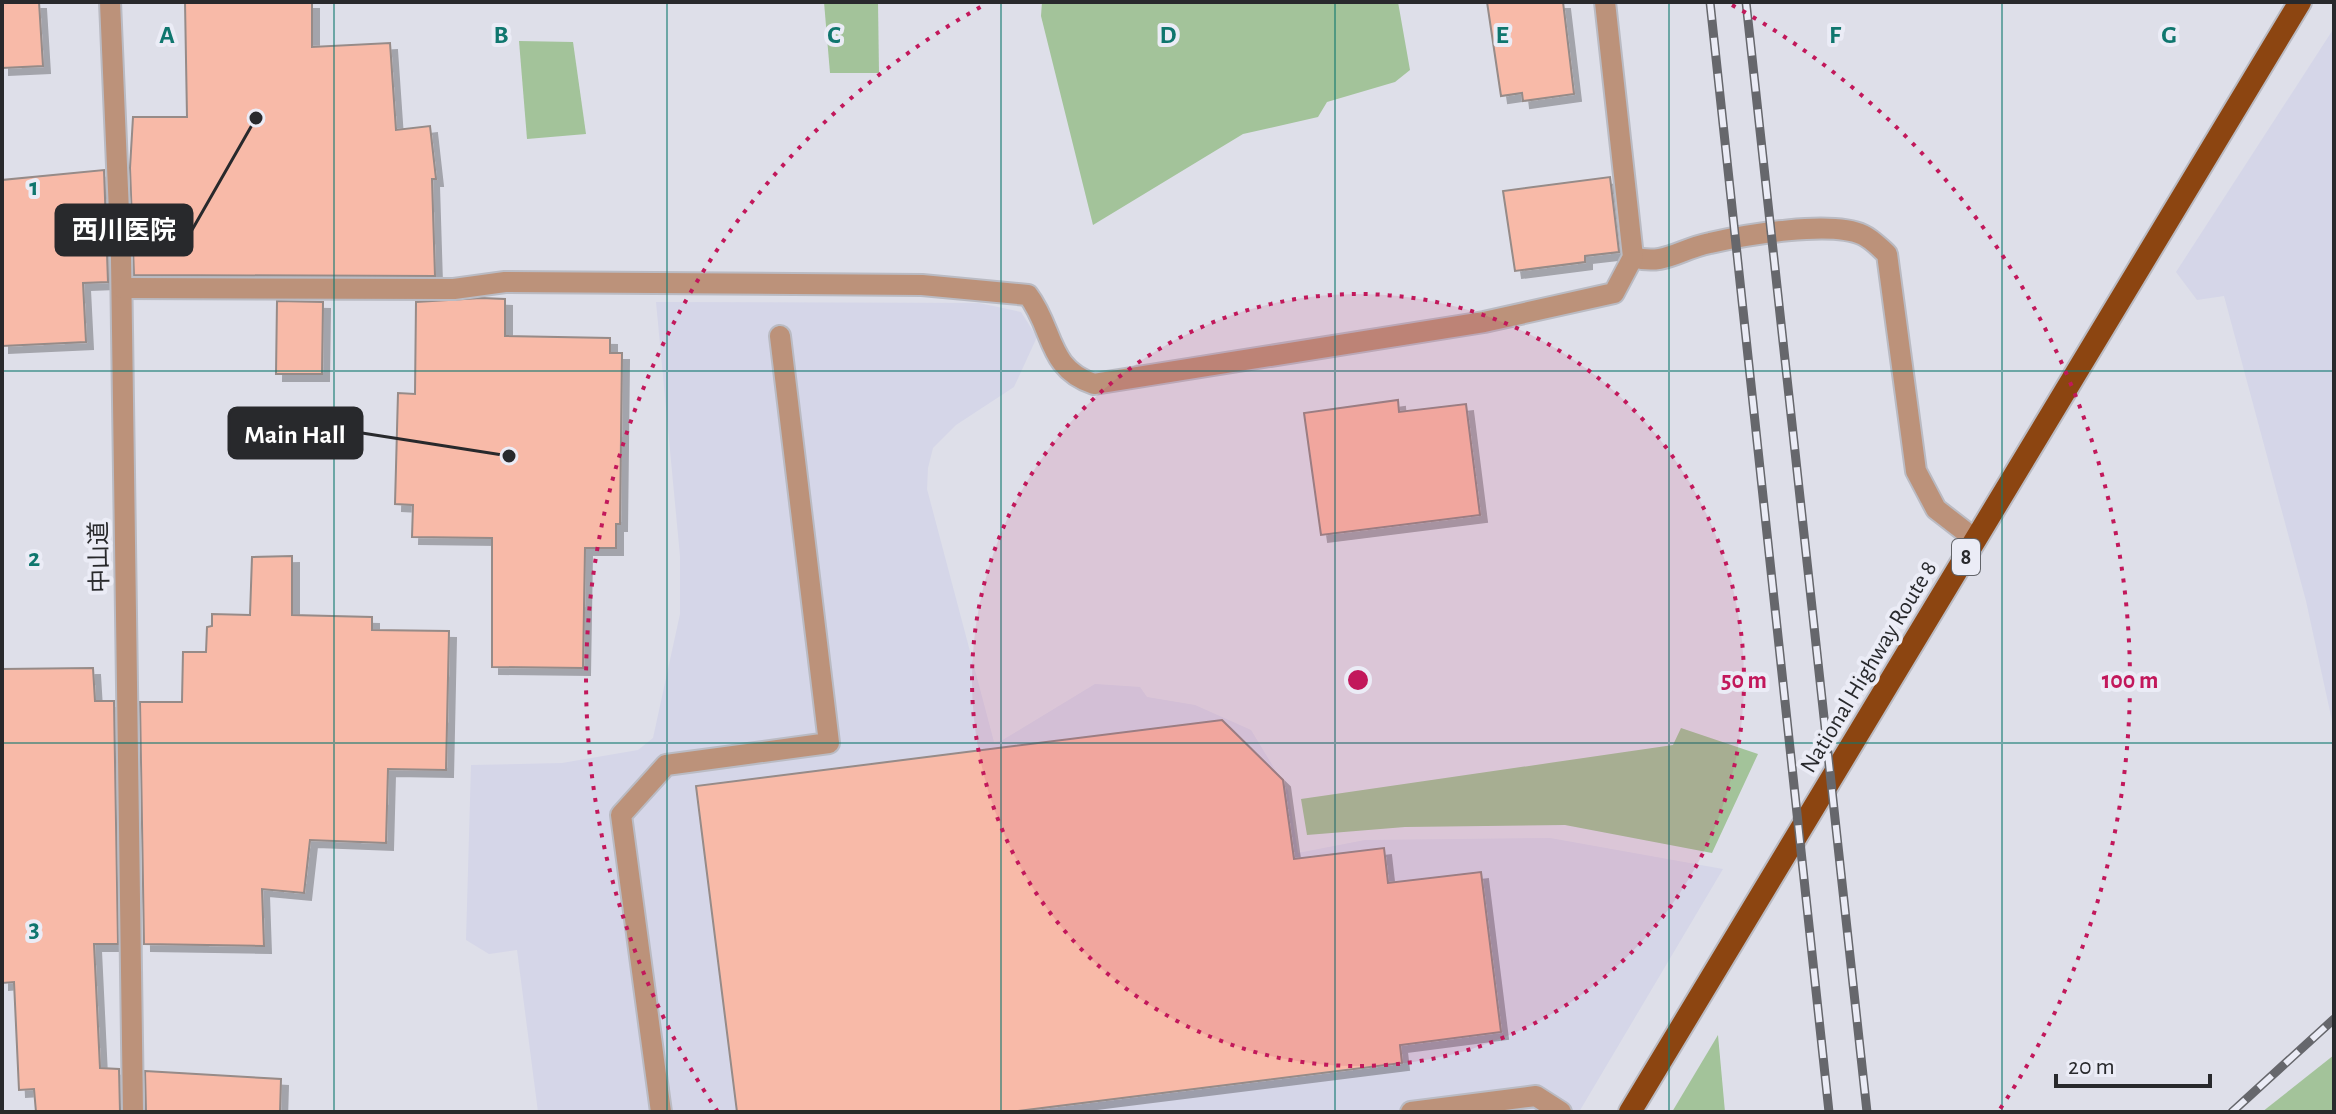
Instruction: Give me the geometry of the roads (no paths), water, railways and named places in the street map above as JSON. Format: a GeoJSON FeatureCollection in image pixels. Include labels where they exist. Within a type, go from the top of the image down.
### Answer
{"type":"FeatureCollection","features":[{"type":"Feature","properties":{"kind":"highway","name":"National Highway Route 8"},"geometry":{"type":"LineString","coordinates":[[1630,1112],[2300,2]]}},
{"type":"Feature","properties":{"kind":"street","name":"中山道"},"geometry":{"type":"LineString","coordinates":[[110,2],[122,288],[133,1112]]}},
{"type":"Feature","properties":{"kind":"street"},"geometry":{"type":"LineString","coordinates":[[122,288],[454,289],[505,282],[922,285],[1028,295],[1039,310],[1057,357],[1067,372],[1094,384],[1484,322],[1614,293],[1633,257],[1605,2]]}},
{"type":"Feature","properties":{"kind":"street"},"geometry":{"type":"LineString","coordinates":[[1633,257],[1653,262],[1708,243],[1796,232],[1836,229],[1864,235],[1887,254],[1916,471],[1936,509],[1976,540]]}},
{"type":"Feature","properties":{"kind":"street"},"geometry":{"type":"LineString","coordinates":[[661,1112],[621,815],[666,765],[829,743],[780,336]]}},
{"type":"Feature","properties":{"kind":"street"},"geometry":{"type":"LineString","coordinates":[[1411,1112],[1536,1096],[1561,1112]]}},
{"type":"Feature","properties":{"kind":"railway"},"geometry":{"type":"LineString","coordinates":[[1710,2],[1829,1112]]}},
{"type":"Feature","properties":{"kind":"railway"},"geometry":{"type":"LineString","coordinates":[[1746,2],[1867,1112]]}},
{"type":"Feature","properties":{"kind":"railway"},"geometry":{"type":"LineString","coordinates":[[2232,1112],[2334,1019]]}},
{"type":"Feature","properties":{"kind":"place","name":"西川医院"},"geometry":{"type":"Point","coordinates":[256,118]}},
{"type":"Feature","properties":{"kind":"place","name":"Main Hall"},"geometry":{"type":"Point","coordinates":[509,456]}}]}
